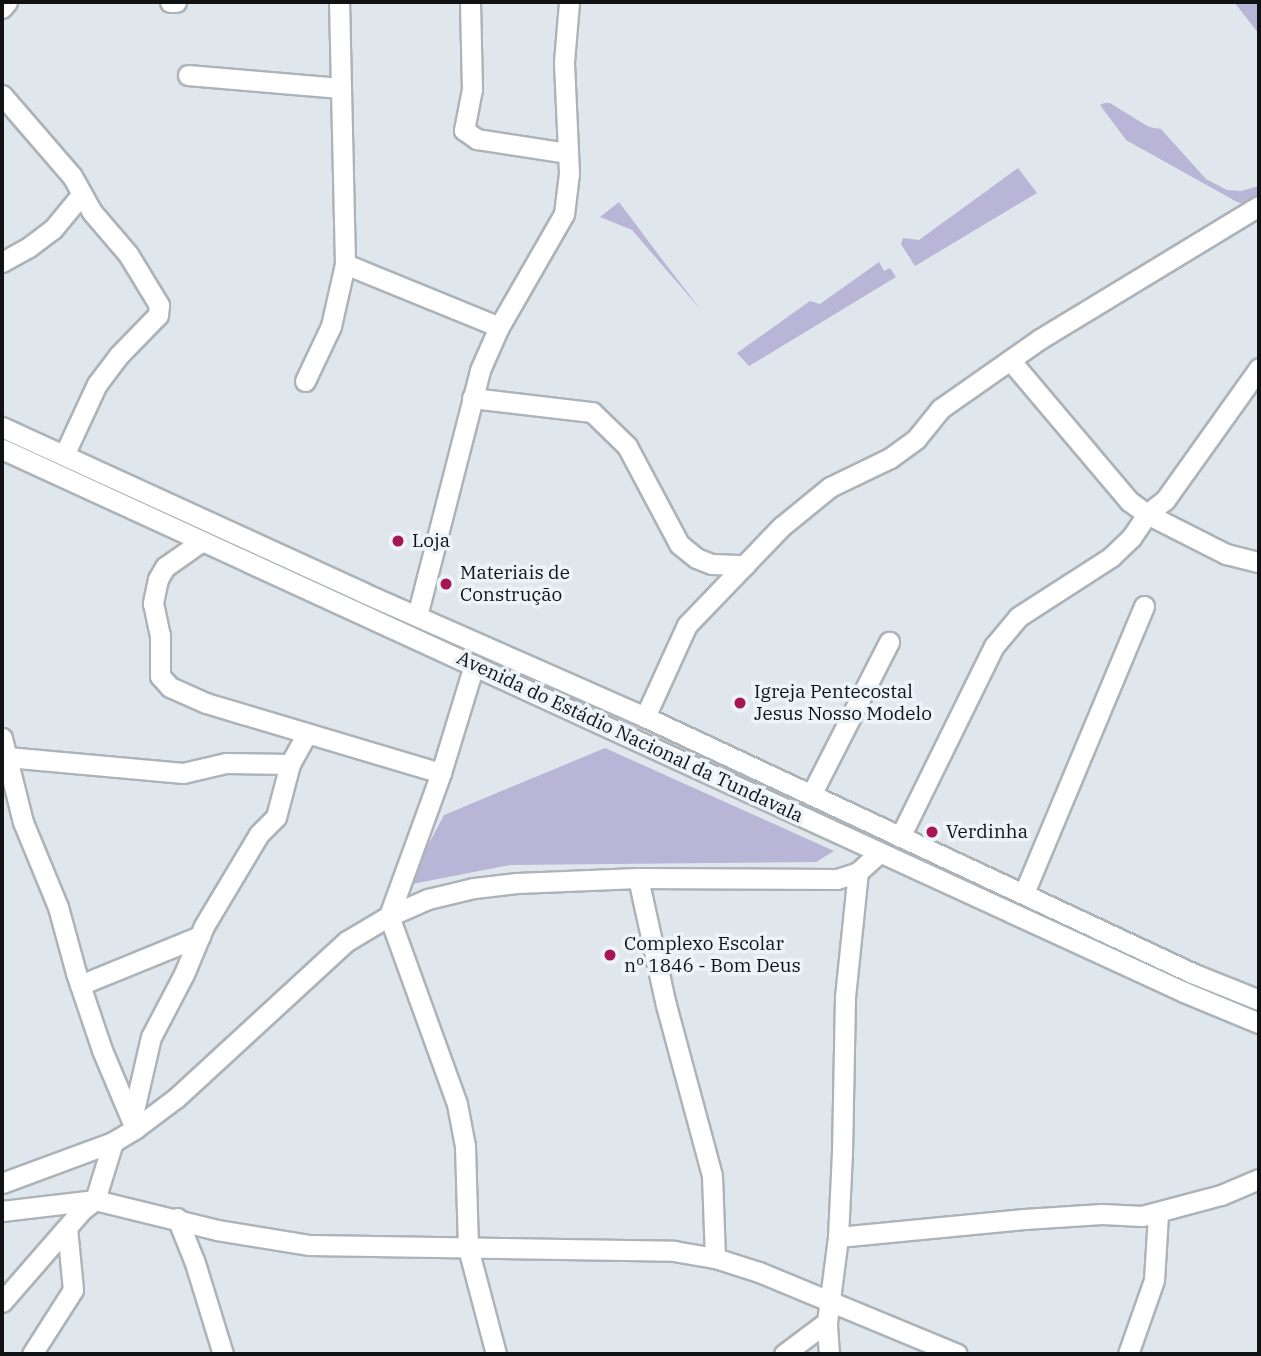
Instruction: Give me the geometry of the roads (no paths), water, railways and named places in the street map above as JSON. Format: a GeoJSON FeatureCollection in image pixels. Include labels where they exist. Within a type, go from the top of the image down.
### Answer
{"type":"FeatureCollection","features":[{"type":"Feature","properties":{"kind":"street"},"geometry":{"type":"LineString","coordinates":[[2,8],[7,2]]}},
{"type":"Feature","properties":{"kind":"street"},"geometry":{"type":"LineString","coordinates":[[170,2],[176,2]]}},
{"type":"Feature","properties":{"kind":"street"},"geometry":{"type":"LineString","coordinates":[[305,381],[331,326],[345,264],[339,2]]}},
{"type":"Feature","properties":{"kind":"street"},"geometry":{"type":"LineString","coordinates":[[470,2],[472,89],[464,130],[477,139],[568,153]]}},
{"type":"Feature","properties":{"kind":"street"},"geometry":{"type":"LineString","coordinates":[[417,616],[480,370],[499,327],[564,214],[569,173],[564,62],[569,2]]}},
{"type":"Feature","properties":{"kind":"street"},"geometry":{"type":"LineString","coordinates":[[188,75],[339,88]]}},
{"type":"Feature","properties":{"kind":"street"},"geometry":{"type":"LineString","coordinates":[[2,95],[72,176],[81,195],[128,254],[160,310],[97,384],[64,455]]}},
{"type":"Feature","properties":{"kind":"street"},"geometry":{"type":"LineString","coordinates":[[2,262],[53,229],[81,195]]}},
{"type":"Feature","properties":{"kind":"street"},"geometry":{"type":"LineString","coordinates":[[645,717],[687,625],[781,527],[830,487],[890,458],[916,439],[940,409],[1010,360],[1159,265],[1259,206]]}},
{"type":"Feature","properties":{"kind":"street"},"geometry":{"type":"LineString","coordinates":[[345,264],[499,327]]}},
{"type":"Feature","properties":{"kind":"street"},"geometry":{"type":"LineString","coordinates":[[1010,360],[1129,500],[1147,514],[1226,554],[1259,562]]}},
{"type":"Feature","properties":{"kind":"street"},"geometry":{"type":"LineString","coordinates":[[900,837],[994,646],[1018,617],[1111,557],[1131,538],[1147,514],[1165,500],[1259,368]]}},
{"type":"Feature","properties":{"kind":"street"},"geometry":{"type":"LineString","coordinates":[[472,398],[592,412],[627,446],[679,544],[696,558],[721,566],[745,565]]}},
{"type":"Feature","properties":{"kind":"street","name":"Avenida do Estádio Nacional da Tundavala"},"geometry":{"type":"LineString","coordinates":[[2,427],[645,717],[1192,973],[1259,1000]]}},
{"type":"Feature","properties":{"kind":"street","name":"Avenida do Estádio Nacional da Tundavala"},"geometry":{"type":"LineString","coordinates":[[2,449],[879,853],[1184,992],[1259,1023]]}},
{"type":"Feature","properties":{"kind":"street"},"geometry":{"type":"LineString","coordinates":[[202,541],[165,567],[158,579],[153,603],[160,635],[160,676],[170,687],[206,703],[441,773]]}},
{"type":"Feature","properties":{"kind":"street"},"geometry":{"type":"LineString","coordinates":[[696,558],[715,595]]}},
{"type":"Feature","properties":{"kind":"street"},"geometry":{"type":"LineString","coordinates":[[1024,893],[1144,606]]}},
{"type":"Feature","properties":{"kind":"street"},"geometry":{"type":"LineString","coordinates":[[811,795],[889,642]]}},
{"type":"Feature","properties":{"kind":"street"},"geometry":{"type":"LineString","coordinates":[[474,665],[441,773],[389,915],[457,1104],[465,1146],[468,1248],[496,1354]]}},
{"type":"Feature","properties":{"kind":"street"},"geometry":{"type":"LineString","coordinates":[[134,1124],[151,1037],[184,974],[200,936],[259,834],[276,817],[290,765],[307,733]]}},
{"type":"Feature","properties":{"kind":"street"},"geometry":{"type":"LineString","coordinates":[[134,1124],[102,1050],[58,907],[23,822],[4,748],[183,773],[226,763],[290,765]]}},
{"type":"Feature","properties":{"kind":"street"},"geometry":{"type":"LineString","coordinates":[[2,1183],[113,1142],[134,1124],[176,1098],[347,941],[389,915],[428,899],[474,888],[638,878],[837,879],[858,872],[879,853]]}},
{"type":"Feature","properties":{"kind":"street"},"geometry":{"type":"LineString","coordinates":[[829,1354],[827,1322],[838,1237],[845,997],[858,872]]}},
{"type":"Feature","properties":{"kind":"street"},"geometry":{"type":"LineString","coordinates":[[638,878],[666,1005],[712,1175],[715,1258]]}},
{"type":"Feature","properties":{"kind":"street"},"geometry":{"type":"LineString","coordinates":[[80,985],[200,936]]}},
{"type":"Feature","properties":{"kind":"street"},"geometry":{"type":"LineString","coordinates":[[2,1302],[95,1200],[113,1142]]}},
{"type":"Feature","properties":{"kind":"street"},"geometry":{"type":"LineString","coordinates":[[838,1237],[1024,1219],[1158,1214],[1259,1179]]}},
{"type":"Feature","properties":{"kind":"street"},"geometry":{"type":"LineString","coordinates":[[2,1211],[95,1200],[177,1218],[217,1230],[310,1245],[674,1251],[715,1258],[759,1272],[957,1354]]}},
{"type":"Feature","properties":{"kind":"street"},"geometry":{"type":"LineString","coordinates":[[1128,1354],[1154,1280],[1158,1214]]}},
{"type":"Feature","properties":{"kind":"street"},"geometry":{"type":"LineString","coordinates":[[177,1218],[195,1263],[223,1354]]}},
{"type":"Feature","properties":{"kind":"street"},"geometry":{"type":"LineString","coordinates":[[32,1354],[73,1290],[67,1228]]}},
{"type":"Feature","properties":{"kind":"street"},"geometry":{"type":"LineString","coordinates":[[784,1354],[827,1322]]}},
{"type":"Feature","properties":{"kind":"place","name":"Loja"},"geometry":{"type":"Point","coordinates":[398,541]}},
{"type":"Feature","properties":{"kind":"place","name":"Materiais de Construção"},"geometry":{"type":"Point","coordinates":[446,584]}},
{"type":"Feature","properties":{"kind":"place","name":"Igreja Pentecostal Jesus Nosso Modelo"},"geometry":{"type":"Point","coordinates":[740,703]}},
{"type":"Feature","properties":{"kind":"place","name":"Verdinha"},"geometry":{"type":"Point","coordinates":[932,832]}},
{"type":"Feature","properties":{"kind":"place","name":"Complexo Escolar nº 1846 - Bom Deus"},"geometry":{"type":"Point","coordinates":[610,955]}}]}
